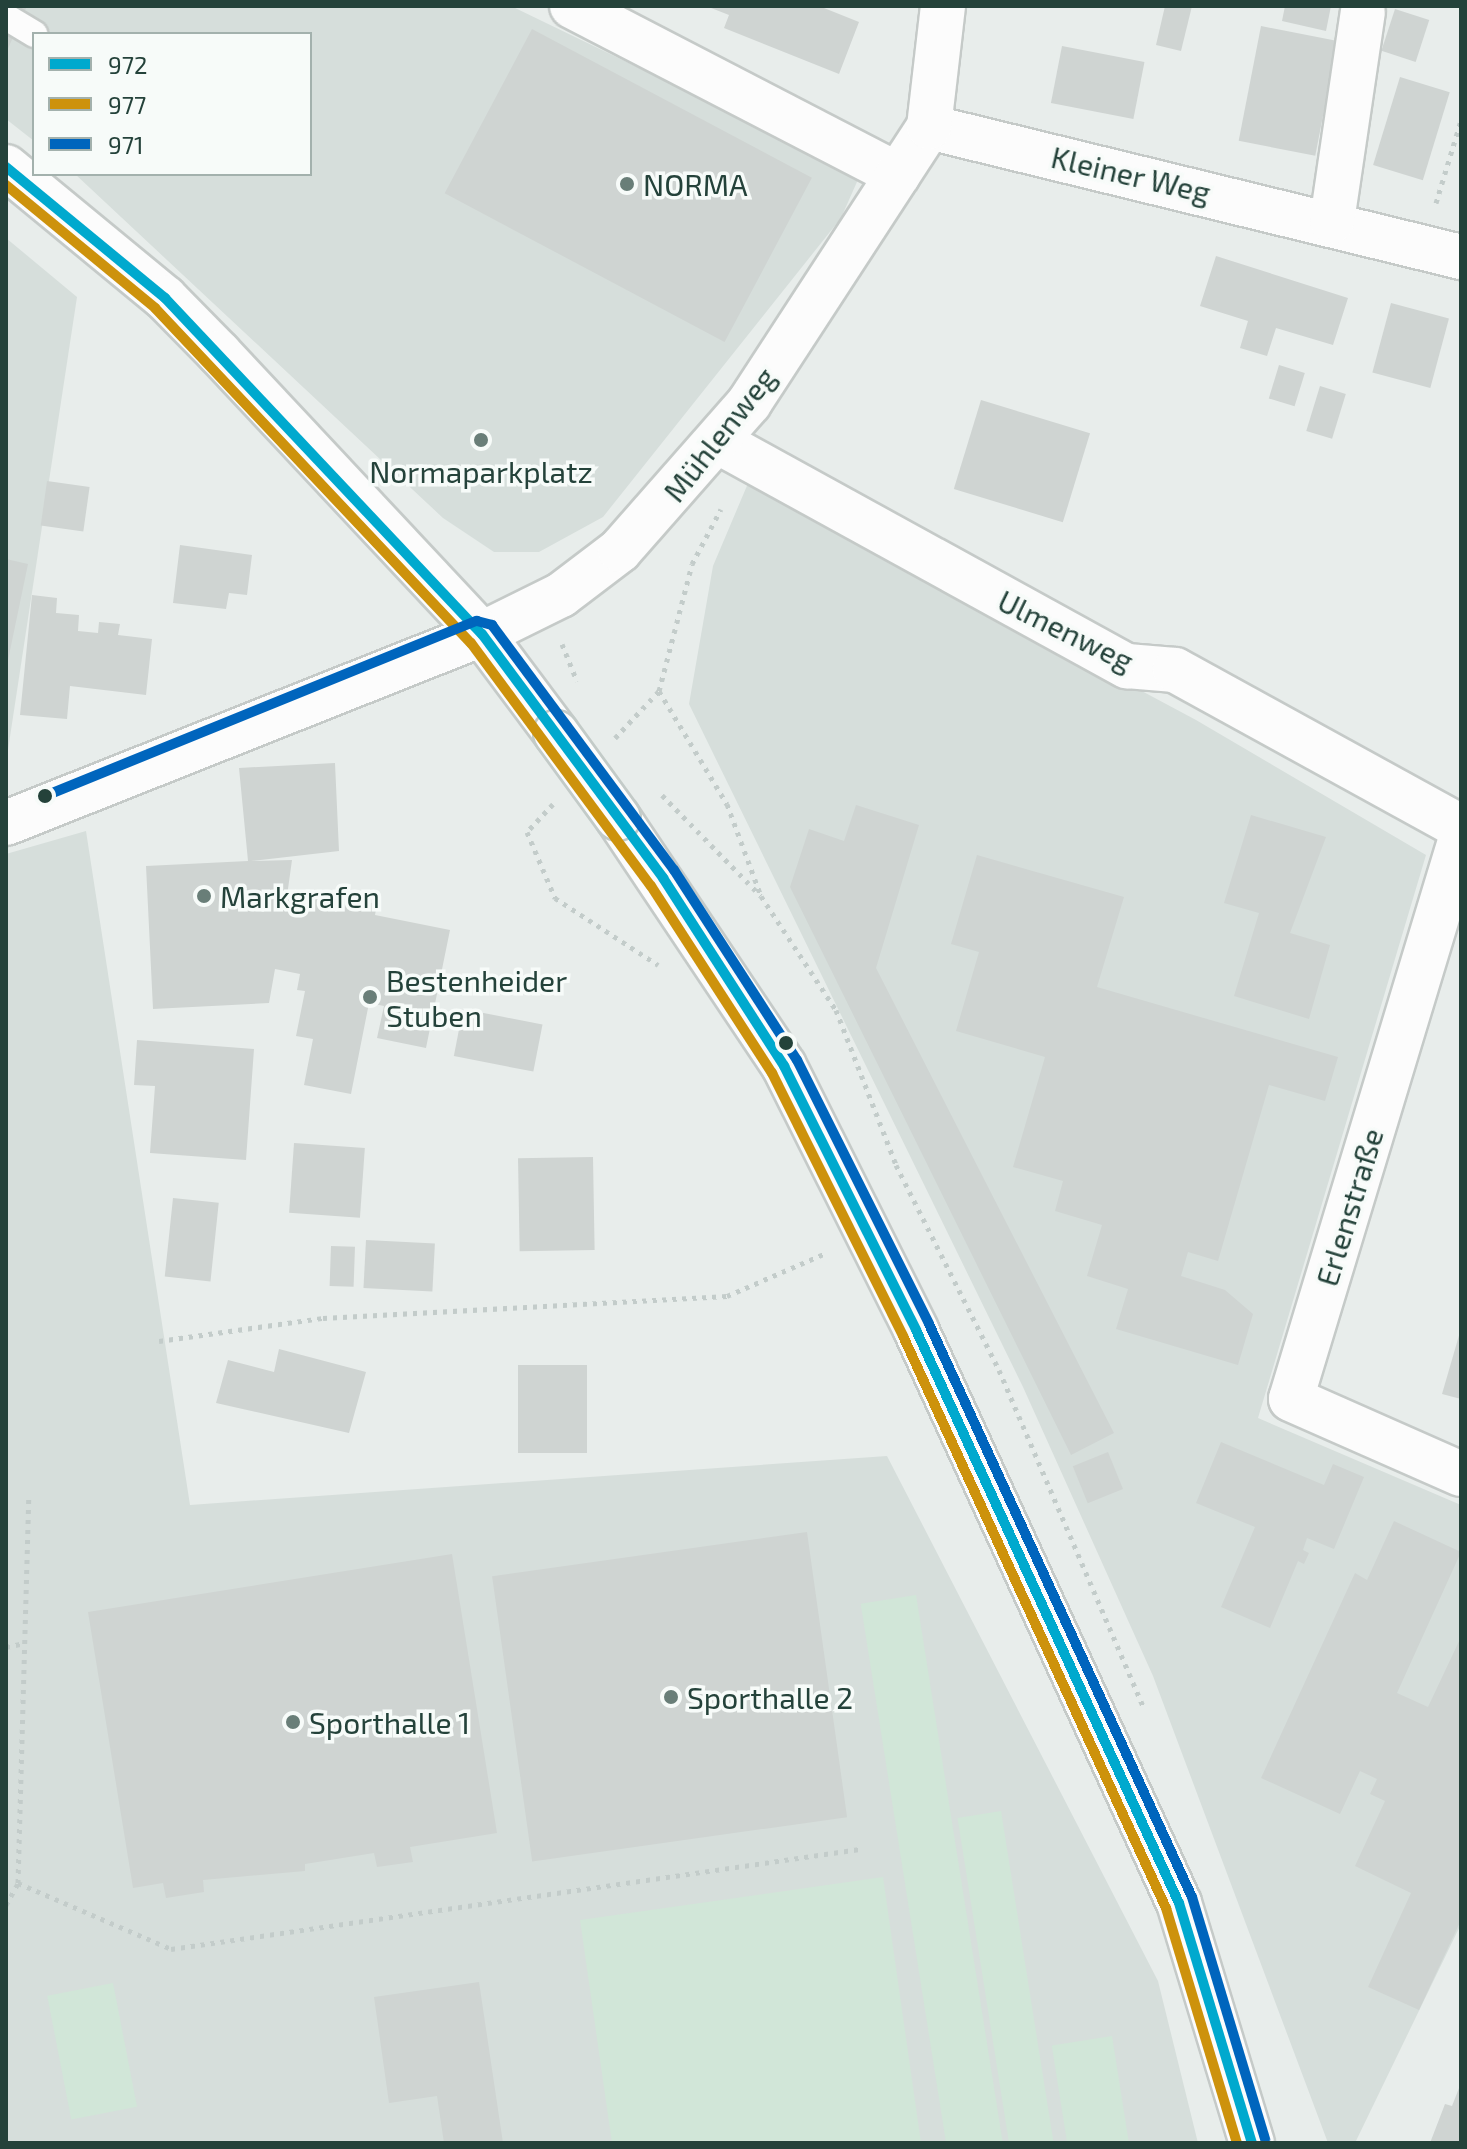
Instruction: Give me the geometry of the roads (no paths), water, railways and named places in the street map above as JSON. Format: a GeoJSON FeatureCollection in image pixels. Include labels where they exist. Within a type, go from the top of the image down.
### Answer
{"type":"FeatureCollection","features":[{"type":"Feature","properties":{"kind":"street"},"geometry":{"type":"LineString","coordinates":[[572,6],[898,175]]}},
{"type":"Feature","properties":{"kind":"street","name":"Mühlenweg"},"geometry":{"type":"LineString","coordinates":[[6,823],[482,634],[536,608],[620,550],[717,441],[929,127],[943,6]]}},
{"type":"Feature","properties":{"kind":"street"},"geometry":{"type":"LineString","coordinates":[[1332,221],[1363,12]]}},
{"type":"Feature","properties":{"kind":"street","name":"Kleiner Weg"},"geometry":{"type":"LineString","coordinates":[[929,127],[1332,221],[1442,250]]}},
{"type":"Feature","properties":{"kind":"street"},"geometry":{"type":"LineString","coordinates":[[23,175],[165,298],[482,634],[618,818],[784,1066],[869,1235],[1179,1903],[1252,2143]]}},
{"type":"Feature","properties":{"kind":"street","name":"Ulmenweg"},"geometry":{"type":"LineString","coordinates":[[717,441],[1113,659],[1175,670],[1461,827]]}},
{"type":"Feature","properties":{"kind":"street","name":"Erlenstraße"},"geometry":{"type":"LineString","coordinates":[[1461,838],[1291,1399],[1461,1474]]}},
{"type":"Feature","properties":{"kind":"lane"},"geometry":{"type":"LineString","coordinates":[[6,17],[32,33]]}},
{"type":"Feature","properties":{"kind":"place","name":"NORMA"},"geometry":{"type":"Point","coordinates":[627,184]}},
{"type":"Feature","properties":{"kind":"place","name":"Normaparkplatz"},"geometry":{"type":"Point","coordinates":[481,440]}},
{"type":"Feature","properties":{"kind":"place","name":"Markgrafen"},"geometry":{"type":"Point","coordinates":[204,896]}},
{"type":"Feature","properties":{"kind":"place","name":"Bestenheider Stuben"},"geometry":{"type":"Point","coordinates":[370,997]}},
{"type":"Feature","properties":{"kind":"place","name":"Sporthalle 2"},"geometry":{"type":"Point","coordinates":[671,1697]}},
{"type":"Feature","properties":{"kind":"place","name":"Sporthalle 1"},"geometry":{"type":"Point","coordinates":[293,1722]}}]}
